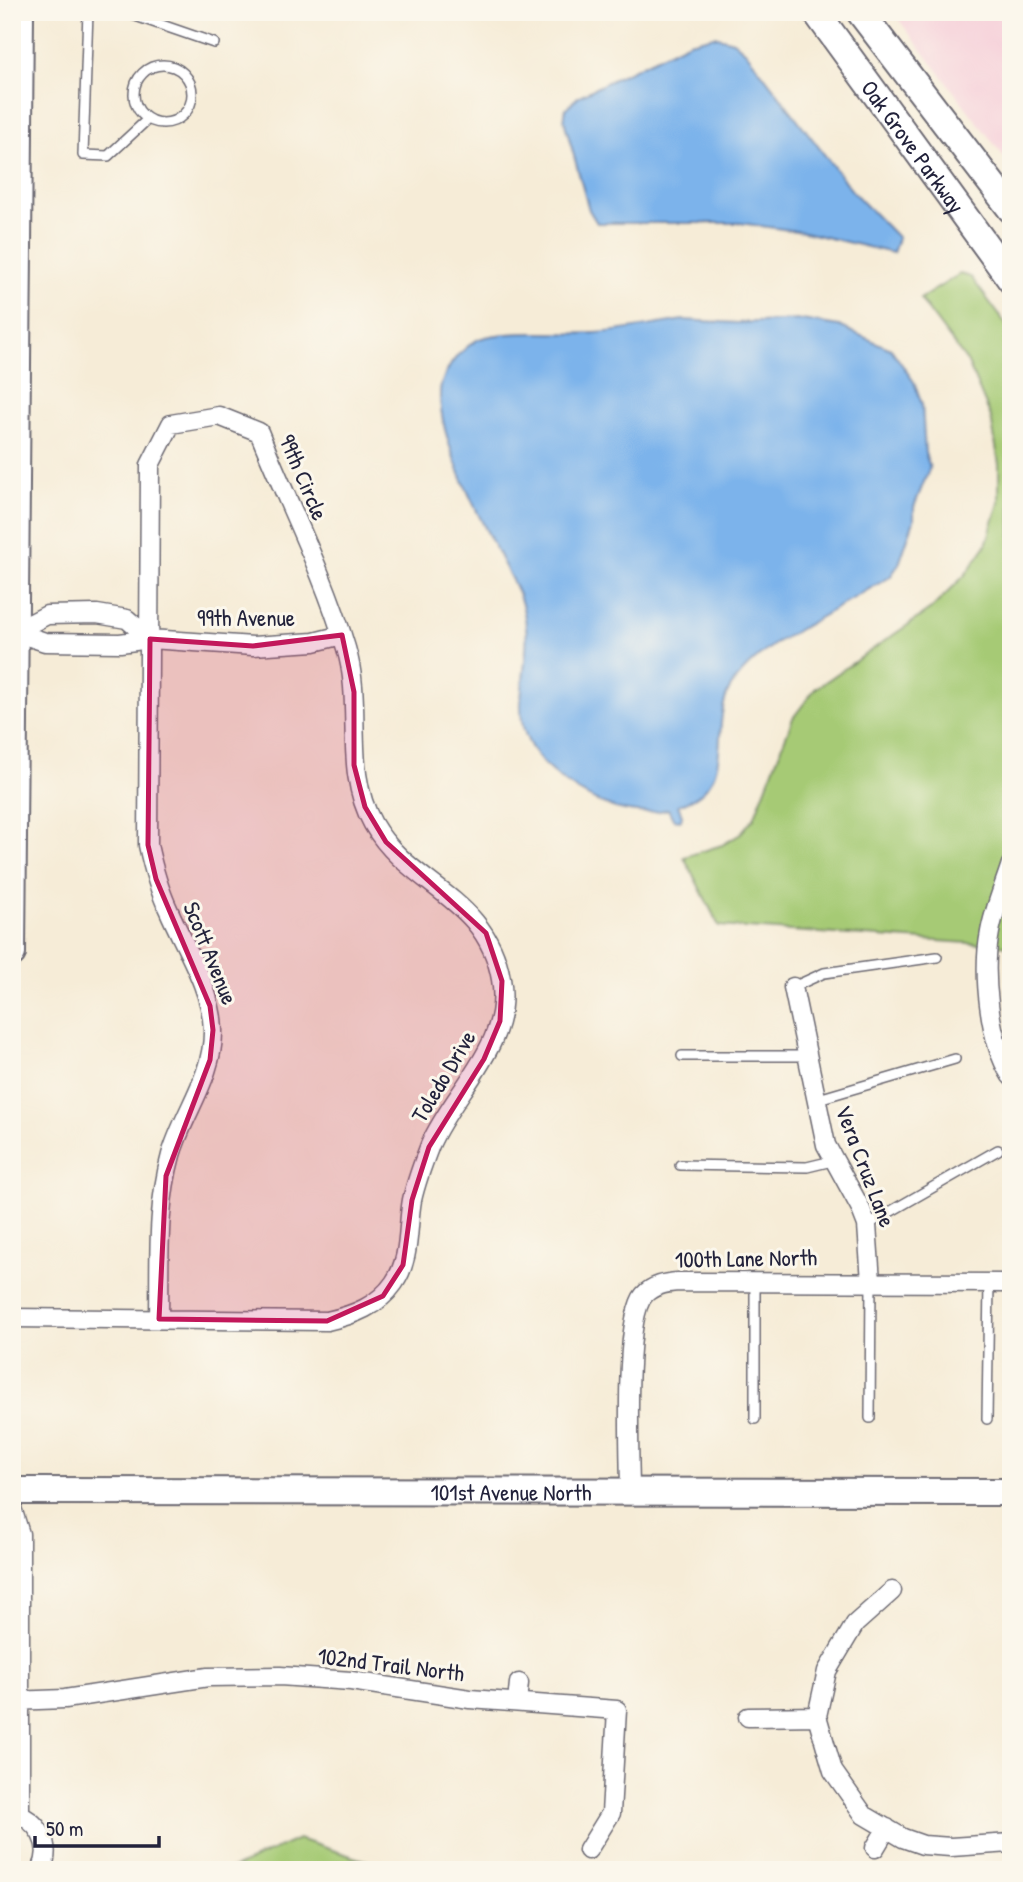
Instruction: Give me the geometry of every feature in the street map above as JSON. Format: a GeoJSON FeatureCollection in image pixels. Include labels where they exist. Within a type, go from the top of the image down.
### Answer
{"type":"FeatureCollection","features":[{"type":"Feature","properties":{"kind":"street"},"geometry":{"type":"LineString","coordinates":[[12,953],[16,155],[20,12]]}},
{"type":"Feature","properties":{"kind":"street","name":"Oak Grove Parkway"},"geometry":{"type":"LineString","coordinates":[[816,12],[1011,281]]}},
{"type":"Feature","properties":{"kind":"street","name":"Oak Grove Parkway"},"geometry":{"type":"LineString","coordinates":[[860,12],[1011,209]]}},
{"type":"Feature","properties":{"kind":"street","name":"99th Circle"},"geometry":{"type":"LineString","coordinates":[[150,639],[150,465],[171,424],[219,416],[259,432],[326,589],[342,635]]}},
{"type":"Feature","properties":{"kind":"street"},"geometry":{"type":"LineString","coordinates":[[14,631],[47,615],[97,614],[127,619],[150,639]]}},
{"type":"Feature","properties":{"kind":"street","name":"99th Avenue"},"geometry":{"type":"LineString","coordinates":[[14,631],[45,642],[120,643],[150,639],[253,646],[314,642],[342,635]]}},
{"type":"Feature","properties":{"kind":"street","name":"Toledo Drive"},"geometry":{"type":"LineString","coordinates":[[12,1318],[327,1321],[350,1315],[383,1296],[396,1281],[403,1265],[412,1200],[429,1147],[454,1099],[484,1059],[500,1021],[502,981],[486,933],[456,900],[386,842],[365,807],[354,765],[352,670],[342,635]]}},
{"type":"Feature","properties":{"kind":"street","name":"Scott Avenue"},"geometry":{"type":"LineString","coordinates":[[150,639],[148,845],[156,879],[210,1006],[213,1030],[210,1060],[180,1131],[166,1176],[161,1204],[159,1319]]}},
{"type":"Feature","properties":{"kind":"street"},"geometry":{"type":"LineString","coordinates":[[1011,864],[989,933],[988,999],[1002,1061],[1011,1076]]}},
{"type":"Feature","properties":{"kind":"street","name":"Vera Cruz Lane"},"geometry":{"type":"LineString","coordinates":[[793,987],[815,1100],[832,1161],[860,1207],[867,1225],[871,1281]]}},
{"type":"Feature","properties":{"kind":"street","name":"100th Lane North"},"geometry":{"type":"LineString","coordinates":[[630,1493],[629,1396],[639,1302],[645,1293],[666,1283],[1011,1283]]}},
{"type":"Feature","properties":{"kind":"street","name":"101st Avenue North"},"geometry":{"type":"LineString","coordinates":[[12,1491],[1011,1492]]}},
{"type":"Feature","properties":{"kind":"street"},"geometry":{"type":"LineString","coordinates":[[12,1508],[20,1534],[16,1814],[34,1823],[43,1836],[46,1851],[41,1870]]}},
{"type":"Feature","properties":{"kind":"street"},"geometry":{"type":"LineString","coordinates":[[892,1591],[855,1624],[827,1671],[817,1716],[833,1771],[864,1815],[923,1845],[951,1847],[1011,1843]]}},
{"type":"Feature","properties":{"kind":"street","name":"102nd Trail North"},"geometry":{"type":"LineString","coordinates":[[16,1701],[65,1699],[208,1677],[280,1676],[351,1681],[470,1699],[617,1710],[611,1813],[587,1850]]}},
{"type":"Feature","properties":{"kind":"street"},"geometry":{"type":"LineString","coordinates":[[517,1702],[519,1683]]}},
{"type":"Feature","properties":{"kind":"street"},"geometry":{"type":"LineString","coordinates":[[748,1717],[817,1716]]}},
{"type":"Feature","properties":{"kind":"street"},"geometry":{"type":"LineString","coordinates":[[874,1848],[887,1828]]}},
{"type":"Feature","properties":{"kind":"lane"},"geometry":{"type":"LineString","coordinates":[[88,12],[83,155],[108,156],[148,119]]}},
{"type":"Feature","properties":{"kind":"lane"},"geometry":{"type":"LineString","coordinates":[[124,12],[214,43]]}},
{"type":"Feature","properties":{"kind":"lane"},"geometry":{"type":"LineString","coordinates":[[162,65],[181,71],[191,88],[189,107],[175,120],[157,123],[148,119],[136,106],[134,97],[138,79],[152,67],[162,65]]}},
{"type":"Feature","properties":{"kind":"lane"},"geometry":{"type":"LineString","coordinates":[[793,987],[824,973],[937,957]]}},
{"type":"Feature","properties":{"kind":"lane"},"geometry":{"type":"LineString","coordinates":[[682,1056],[806,1056]]}},
{"type":"Feature","properties":{"kind":"lane"},"geometry":{"type":"LineString","coordinates":[[815,1100],[955,1059]]}},
{"type":"Feature","properties":{"kind":"lane"},"geometry":{"type":"LineString","coordinates":[[867,1225],[998,1150]]}},
{"type":"Feature","properties":{"kind":"lane"},"geometry":{"type":"LineString","coordinates":[[680,1165],[807,1167],[832,1161]]}},
{"type":"Feature","properties":{"kind":"lane"},"geometry":{"type":"LineString","coordinates":[[870,1418],[871,1281]]}},
{"type":"Feature","properties":{"kind":"lane"},"geometry":{"type":"LineString","coordinates":[[755,1282],[755,1419]]}},
{"type":"Feature","properties":{"kind":"lane"},"geometry":{"type":"LineString","coordinates":[[987,1419],[989,1282]]}},
{"type":"Feature","properties":{"kind":"highlighted area"},"geometry":{"type":"Polygon","coordinates":[[[342,635],[354,692],[354,765],[365,807],[386,842],[486,933],[502,981],[500,1021],[484,1059],[429,1147],[412,1200],[403,1265],[383,1296],[327,1321],[159,1319],[166,1176],[210,1060],[213,1030],[210,1006],[156,879],[148,845],[150,639],[253,646],[342,635]]]}},
{"type":"Feature","properties":{"kind":"shaded area"},"geometry":{"type":"Polygon","coordinates":[[[893,12],[1011,12],[1011,166],[912,37],[893,12]]]}},
{"type":"Feature","properties":{"kind":"green space"},"geometry":{"type":"Polygon","coordinates":[[[960,274],[971,277],[1011,331],[1011,946],[719,926],[684,857],[722,845],[739,835],[754,818],[793,718],[815,689],[931,609],[965,575],[986,545],[999,503],[999,464],[991,417],[968,363],[920,299],[960,274]]]}},
{"type":"Feature","properties":{"kind":"green space"},"geometry":{"type":"Polygon","coordinates":[[[298,1839],[373,1863],[381,1870],[229,1870],[298,1839]]]}},
{"type":"Feature","properties":{"kind":"water"},"geometry":{"type":"Polygon","coordinates":[[[714,36],[733,41],[746,52],[853,192],[898,238],[893,253],[804,232],[740,223],[597,223],[589,210],[564,120],[566,108],[579,96],[689,42],[714,36]]]}},
{"type":"Feature","properties":{"kind":"water"},"geometry":{"type":"Polygon","coordinates":[[[684,320],[736,323],[802,320],[839,326],[891,349],[914,382],[922,404],[925,453],[930,467],[914,507],[914,520],[899,564],[890,577],[779,641],[751,663],[733,683],[724,706],[715,772],[697,797],[678,805],[681,820],[673,819],[668,809],[637,812],[596,801],[551,771],[531,746],[522,721],[521,696],[527,643],[525,614],[514,584],[479,517],[456,465],[442,415],[440,388],[458,355],[479,339],[519,333],[606,332],[684,320]]]}}]}
